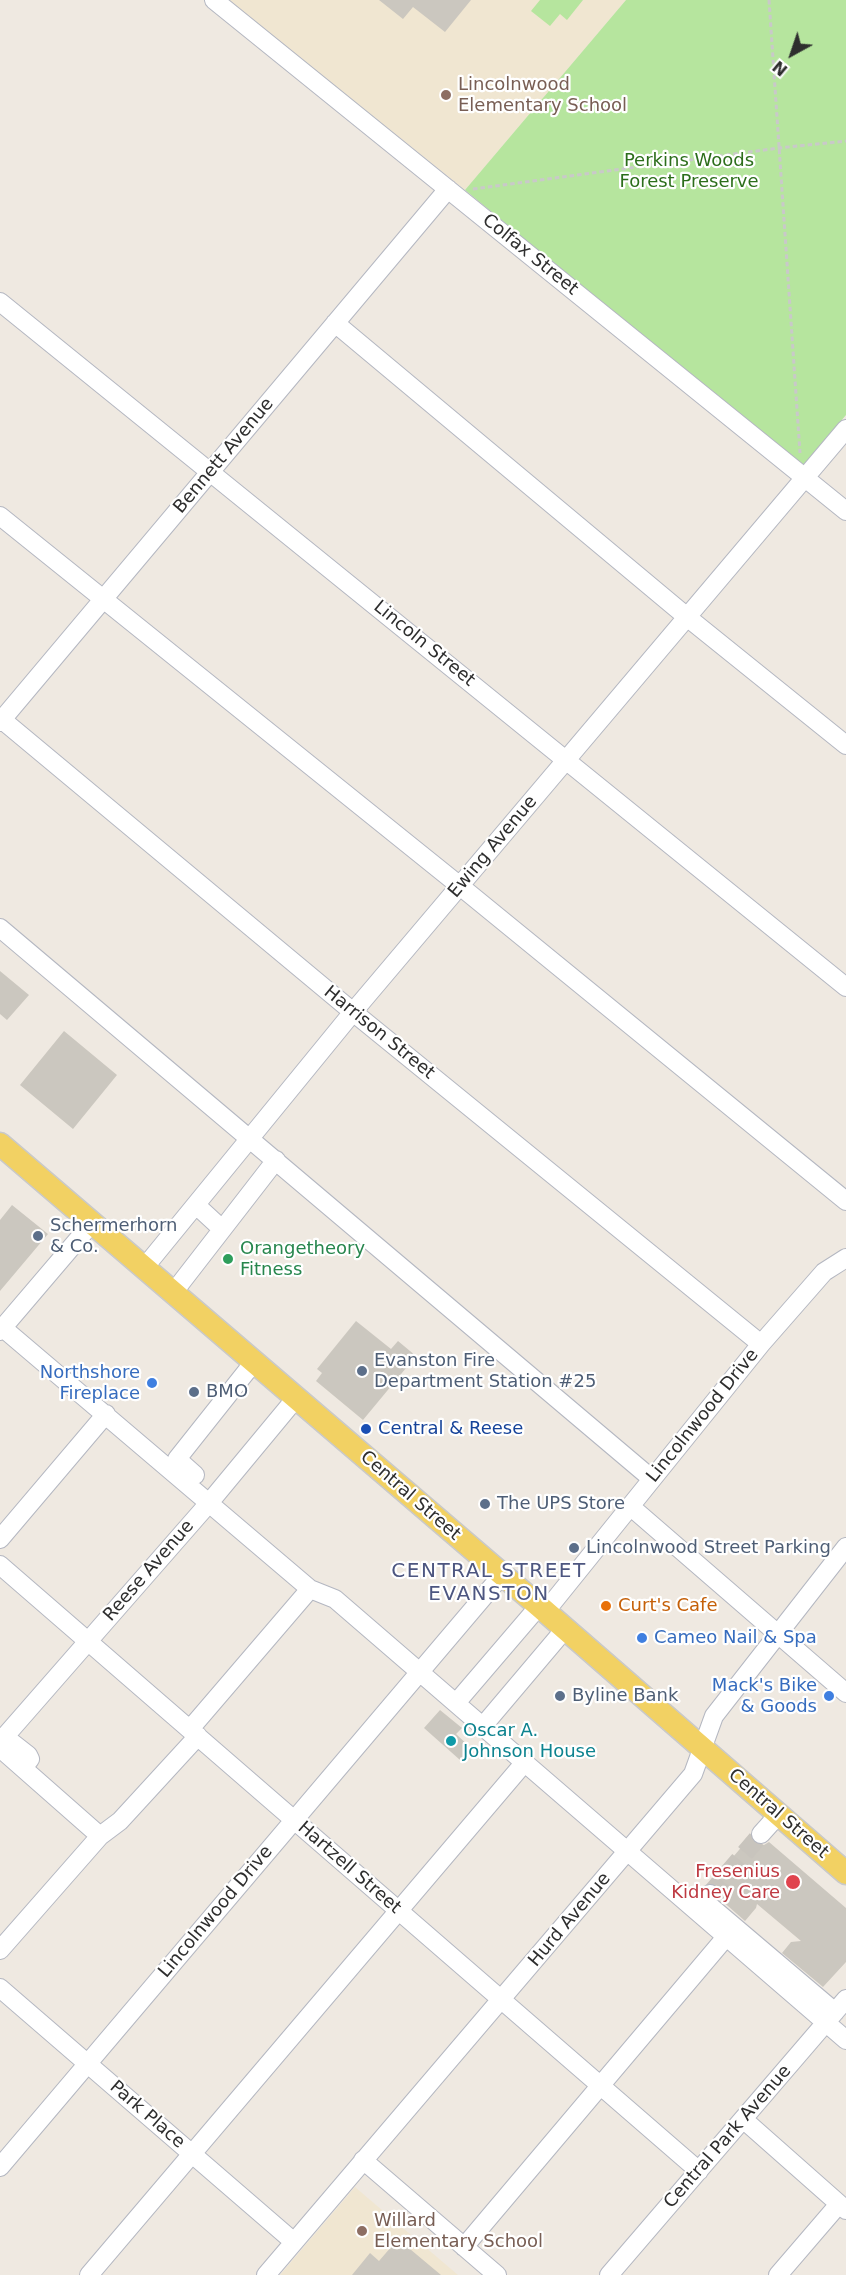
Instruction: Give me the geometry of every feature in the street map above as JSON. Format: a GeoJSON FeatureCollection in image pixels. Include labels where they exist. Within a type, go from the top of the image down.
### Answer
{"type":"FeatureCollection","features":[{"type":"Feature","properties":{"kind":"main road","name":"Central Street"},"geometry":{"type":"LineString","coordinates":[[0,1144],[846,1872]]}},
{"type":"Feature","properties":{"kind":"street","name":"Colfax Street"},"geometry":{"type":"LineString","coordinates":[[214,0],[846,511]]}},
{"type":"Feature","properties":{"kind":"street","name":"Bennett Avenue"},"geometry":{"type":"LineString","coordinates":[[1,720],[448,189]]}},
{"type":"Feature","properties":{"kind":"street","name":"Lincoln Street"},"geometry":{"type":"LineString","coordinates":[[0,302],[846,987]]}},
{"type":"Feature","properties":{"kind":"street"},"geometry":{"type":"LineString","coordinates":[[335,323],[687,617],[846,745]]}},
{"type":"Feature","properties":{"kind":"street","name":"Ewing Avenue"},"geometry":{"type":"LineString","coordinates":[[144,1268],[354,1012],[846,429]]}},
{"type":"Feature","properties":{"kind":"street"},"geometry":{"type":"LineString","coordinates":[[0,516],[460,886],[846,1201]]}},
{"type":"Feature","properties":{"kind":"street","name":"Harrison Street"},"geometry":{"type":"LineString","coordinates":[[1,720],[761,1344]]}},
{"type":"Feature","properties":{"kind":"street"},"geometry":{"type":"LineString","coordinates":[[0,928],[652,1479]]}},
{"type":"Feature","properties":{"kind":"street"},"geometry":{"type":"LineString","coordinates":[[173,1293],[276,1160]]}},
{"type":"Feature","properties":{"kind":"street"},"geometry":{"type":"LineString","coordinates":[[196,1205],[222,1228]]}},
{"type":"Feature","properties":{"kind":"street"},"geometry":{"type":"LineString","coordinates":[[92,1223],[1,1330],[213,1498]]}},
{"type":"Feature","properties":{"kind":"street","name":"Lincolnwood Drive"},"geometry":{"type":"LineString","coordinates":[[456,1703],[542,1609],[630,1506],[761,1344],[824,1272],[846,1258]]}},
{"type":"Feature","properties":{"kind":"street"},"geometry":{"type":"LineString","coordinates":[[255,1362],[177,1458],[213,1498],[310,1589],[335,1599],[726,1937],[836,2011]]}},
{"type":"Feature","properties":{"kind":"street","name":"Reese Avenue"},"geometry":{"type":"LineString","coordinates":[[2,1742],[213,1498],[296,1398]]}},
{"type":"Feature","properties":{"kind":"street"},"geometry":{"type":"LineString","coordinates":[[0,1539],[106,1414]]}},
{"type":"Feature","properties":{"kind":"street"},"geometry":{"type":"LineString","coordinates":[[630,1506],[846,1693]]}},
{"type":"Feature","properties":{"kind":"street","name":"Hurd Avenue"},"geometry":{"type":"LineString","coordinates":[[266,2275],[693,1774],[714,1716],[846,1546]]}},
{"type":"Feature","properties":{"kind":"street","name":"Hartzell Street"},"geometry":{"type":"LineString","coordinates":[[0,1565],[699,2171]]}},
{"type":"Feature","properties":{"kind":"street","name":"Lincolnwood Drive"},"geometry":{"type":"LineString","coordinates":[[0,2167],[502,1575]]}},
{"type":"Feature","properties":{"kind":"street"},"geometry":{"type":"LineString","coordinates":[[0,1950],[100,1836],[120,1821],[310,1589]]}},
{"type":"Feature","properties":{"kind":"street"},"geometry":{"type":"LineString","coordinates":[[483,1726],[565,1629]]}},
{"type":"Feature","properties":{"kind":"street"},"geometry":{"type":"LineString","coordinates":[[2,1742],[28,1755],[30,1759],[23,1768],[100,1836]]}},
{"type":"Feature","properties":{"kind":"street"},"geometry":{"type":"LineString","coordinates":[[89,2275],[525,1762]]}},
{"type":"Feature","properties":{"kind":"street"},"geometry":{"type":"LineString","coordinates":[[761,1834],[779,1814]]}},
{"type":"Feature","properties":{"kind":"street"},"geometry":{"type":"LineString","coordinates":[[710,1894],[704,1901],[836,2011],[846,2040]]}},
{"type":"Feature","properties":{"kind":"street"},"geometry":{"type":"LineString","coordinates":[[464,2247],[726,1937]]}},
{"type":"Feature","properties":{"kind":"street","name":"Park Place"},"geometry":{"type":"LineString","coordinates":[[0,1988],[294,2242]]}},
{"type":"Feature","properties":{"kind":"street","name":"Central Park Avenue"},"geometry":{"type":"LineString","coordinates":[[609,2275],[836,2011]]}},
{"type":"Feature","properties":{"kind":"street"},"geometry":{"type":"LineString","coordinates":[[743,2119],[843,2207],[778,2275]]}},
{"type":"Feature","properties":{"kind":"street"},"geometry":{"type":"LineString","coordinates":[[363,2160],[497,2275]]}},
{"type":"Feature","properties":{"kind":"path"},"geometry":{"type":"LineString","coordinates":[[769,0],[801,468],[805,478]]}},
{"type":"Feature","properties":{"kind":"path"},"geometry":{"type":"LineString","coordinates":[[448,189],[465,190],[846,141]]}},
{"type":"Feature","properties":{"kind":"shaded area","name":"Lincolnwood Elementary School"},"geometry":{"type":"Polygon","coordinates":[[[228,0],[626,0],[465,190],[228,0]]]}},
{"type":"Feature","properties":{"kind":"shaded area","name":"Willard Elementary School"},"geometry":{"type":"Polygon","coordinates":[[[355,2187],[458,2275],[280,2275],[355,2187]]]}},
{"type":"Feature","properties":{"kind":"green space"},"geometry":{"type":"Polygon","coordinates":[[[540,0],[583,0],[567,20],[560,14],[550,26],[531,11],[540,0]]]}},
{"type":"Feature","properties":{"kind":"green space","name":"Perkins Woods Forest Preserve"},"geometry":{"type":"Polygon","coordinates":[[[626,0],[846,0],[846,415],[801,468],[465,190],[626,0]]]}},
{"type":"Feature","properties":{"kind":"building"},"geometry":{"type":"Polygon","coordinates":[[[379,0],[471,0],[445,32],[413,7],[403,19],[379,0]]]}},
{"type":"Feature","properties":{"kind":"building"},"geometry":{"type":"Polygon","coordinates":[[[0,971],[29,995],[7,1020],[0,1014],[0,971]]]}},
{"type":"Feature","properties":{"kind":"building"},"geometry":{"type":"Polygon","coordinates":[[[64,1031],[117,1075],[73,1129],[20,1085],[64,1031]]]}},
{"type":"Feature","properties":{"kind":"building"},"geometry":{"type":"Polygon","coordinates":[[[12,1205],[48,1234],[0,1291],[0,1220],[12,1205]]]}},
{"type":"Feature","properties":{"kind":"building","name":"Evanston Fire Department Station #25"},"geometry":{"type":"Polygon","coordinates":[[[356,1321],[391,1349],[398,1341],[416,1356],[363,1420],[316,1381],[322,1373],[317,1369],[356,1321]]]}},
{"type":"Feature","properties":{"kind":"building","name":"Oscar A. Johnson House"},"geometry":{"type":"Polygon","coordinates":[[[440,1710],[462,1728],[456,1734],[471,1748],[460,1760],[424,1728],[440,1710]]]}},
{"type":"Feature","properties":{"kind":"building"},"geometry":{"type":"Polygon","coordinates":[[[750,1837],[758,1845],[769,1842],[846,1908],[846,1962],[823,1987],[782,1953],[791,1942],[801,1941],[757,1904],[745,1921],[720,1899],[720,1890],[717,1885],[711,1883],[750,1837]]]}},
{"type":"Feature","properties":{"kind":"building"},"geometry":{"type":"Polygon","coordinates":[[[398,2239],[441,2275],[352,2275],[370,2253],[379,2261],[398,2239]]]}},
{"type":"Feature","properties":{"kind":"tunnel"},"geometry":{"type":"LineString","coordinates":[[710,1894],[761,1834]]}},
{"type":"Feature","properties":{"kind":"place","name":"Lincolnwood Elementary School"},"geometry":{"type":"Point","coordinates":[446,95]}},
{"type":"Feature","properties":{"kind":"place","name":"Schermerhorn & Co."},"geometry":{"type":"Point","coordinates":[38,1236]}},
{"type":"Feature","properties":{"kind":"place","name":"Orangetheory Fitness"},"geometry":{"type":"Point","coordinates":[228,1259]}},
{"type":"Feature","properties":{"kind":"place","name":"Evanston Fire Department Station #25"},"geometry":{"type":"Point","coordinates":[362,1371]}},
{"type":"Feature","properties":{"kind":"place","name":"Northshore Fireplace"},"geometry":{"type":"Point","coordinates":[152,1383]}},
{"type":"Feature","properties":{"kind":"place","name":"BMO"},"geometry":{"type":"Point","coordinates":[194,1392]}},
{"type":"Feature","properties":{"kind":"place","name":"Central & Reese"},"geometry":{"type":"Point","coordinates":[366,1429]}},
{"type":"Feature","properties":{"kind":"place","name":"The UPS Store"},"geometry":{"type":"Point","coordinates":[485,1504]}},
{"type":"Feature","properties":{"kind":"place","name":"Lincolnwood Street Parking"},"geometry":{"type":"Point","coordinates":[574,1548]}},
{"type":"Feature","properties":{"kind":"place","name":"Curt's Cafe"},"geometry":{"type":"Point","coordinates":[606,1606]}},
{"type":"Feature","properties":{"kind":"place","name":"Cameo Nail & Spa"},"geometry":{"type":"Point","coordinates":[642,1638]}},
{"type":"Feature","properties":{"kind":"place","name":"Byline Bank"},"geometry":{"type":"Point","coordinates":[560,1696]}},
{"type":"Feature","properties":{"kind":"place","name":"Mack's Bike & Goods"},"geometry":{"type":"Point","coordinates":[829,1696]}},
{"type":"Feature","properties":{"kind":"place","name":"Oscar A. Johnson House"},"geometry":{"type":"Point","coordinates":[451,1741]}},
{"type":"Feature","properties":{"kind":"place","name":"Fresenius Kidney Care"},"geometry":{"type":"Point","coordinates":[793,1882]}},
{"type":"Feature","properties":{"kind":"place","name":"Willard Elementary School"},"geometry":{"type":"Point","coordinates":[362,2231]}},
{"type":"Feature","properties":{"kind":"district","name":"CENTRAL STREET EVANSTON"},"geometry":{"type":"Point","coordinates":[489,1584]}}]}
